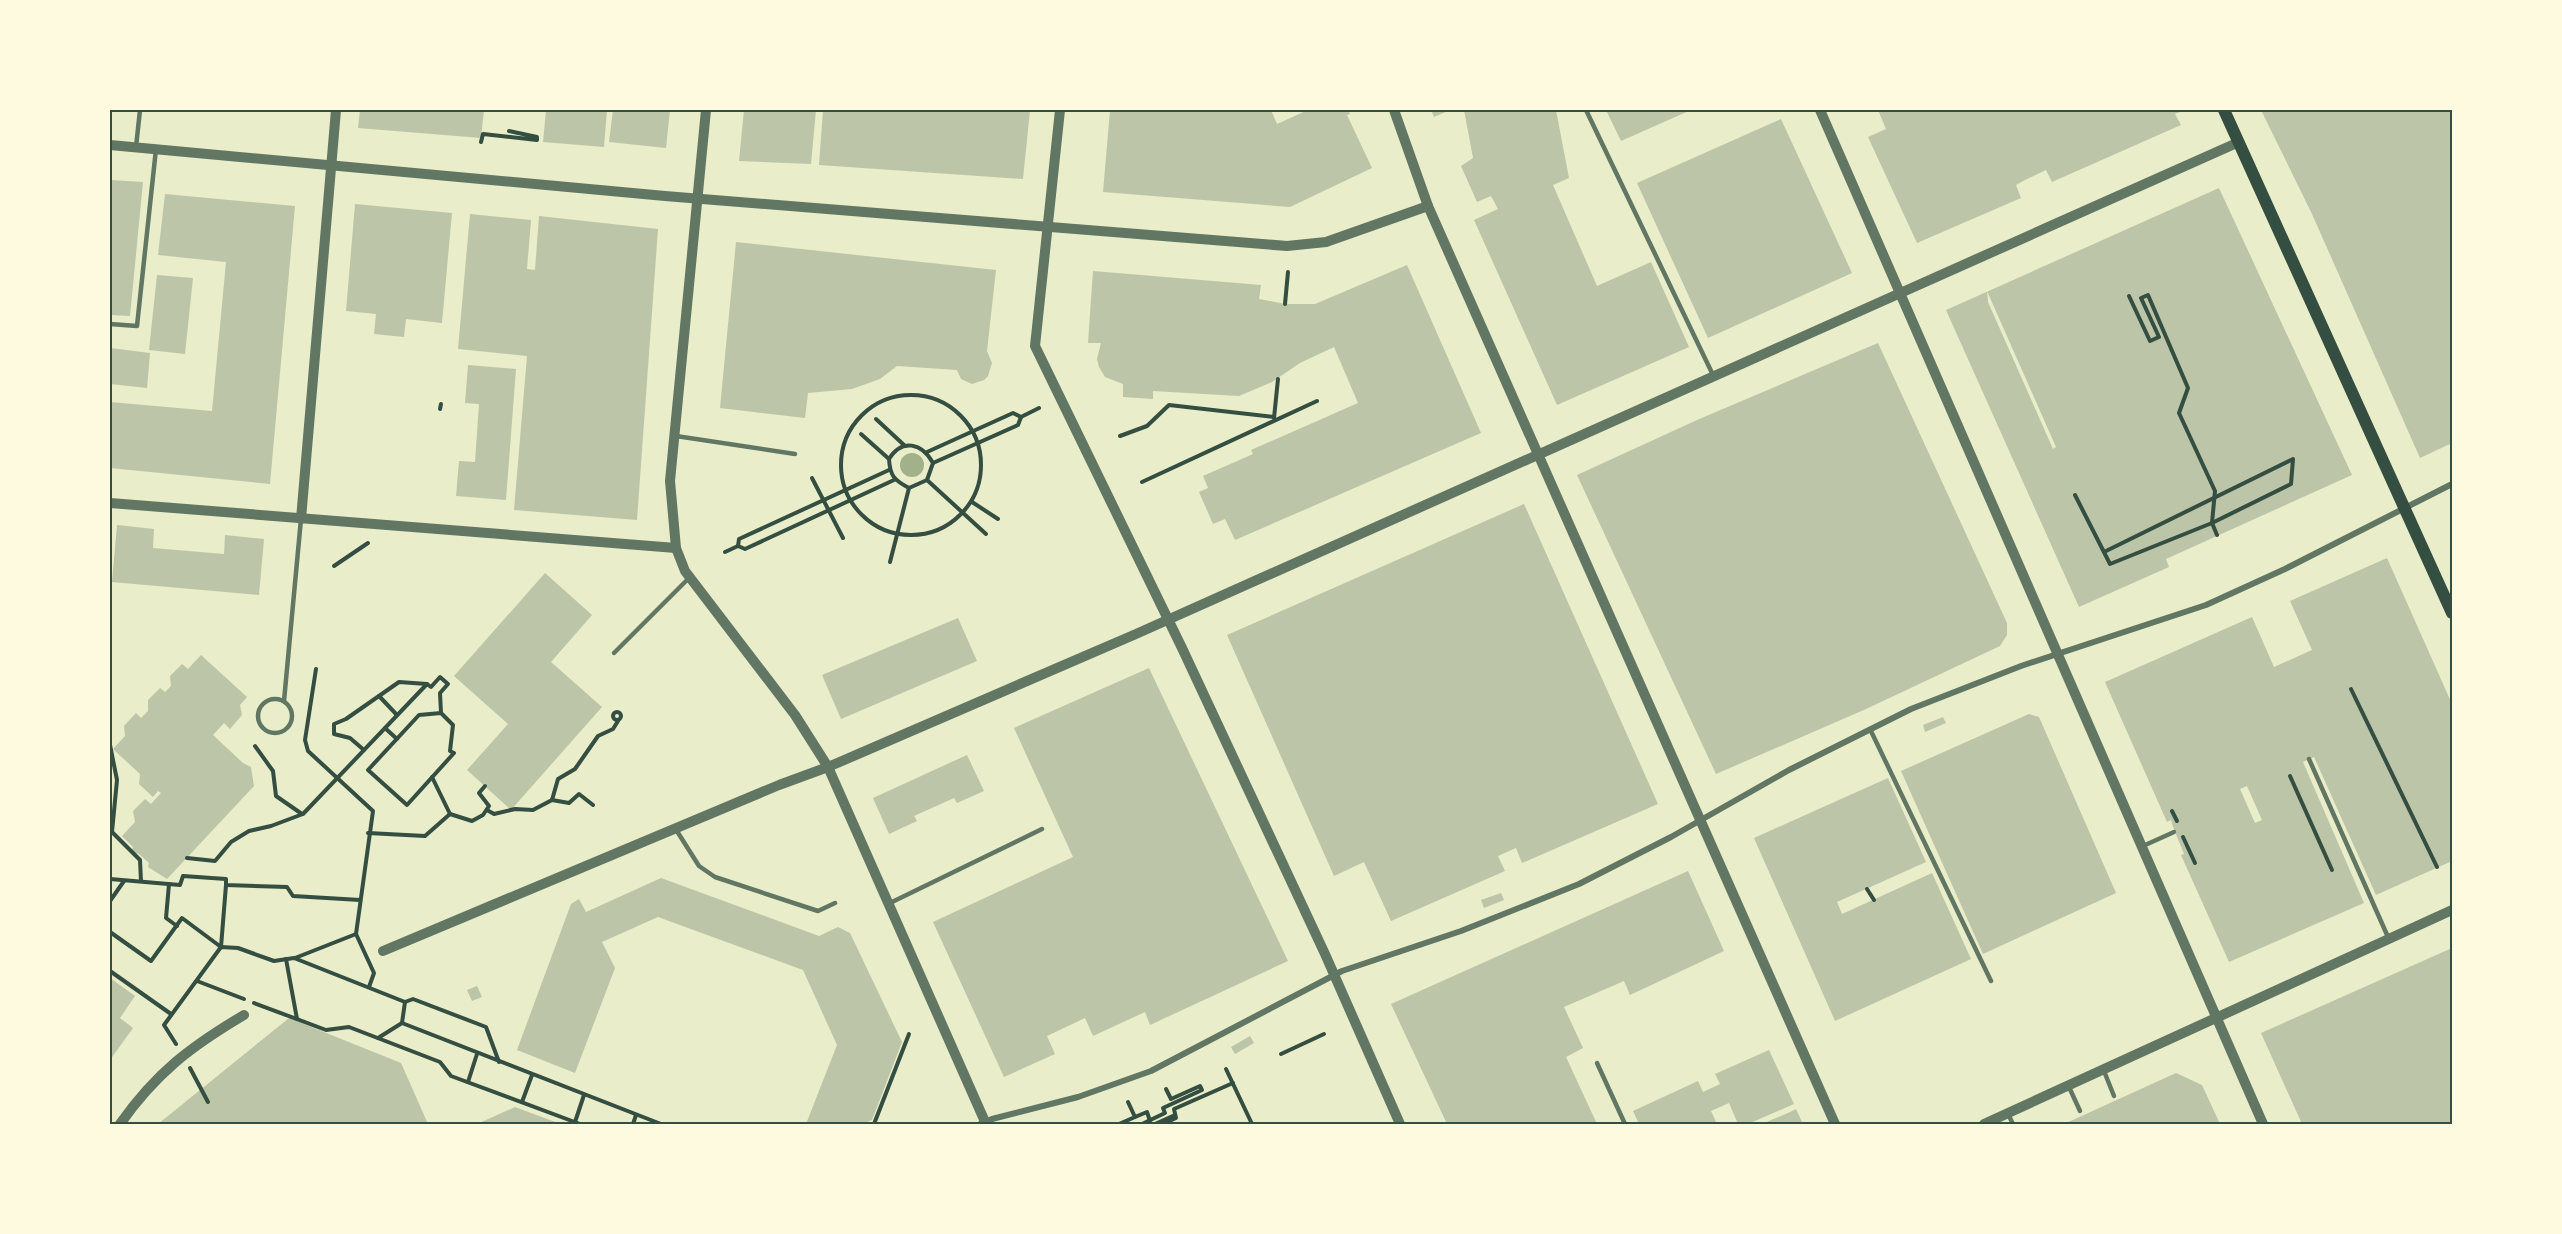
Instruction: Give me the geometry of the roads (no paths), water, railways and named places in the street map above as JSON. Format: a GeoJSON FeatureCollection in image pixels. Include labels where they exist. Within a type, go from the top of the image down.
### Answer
{"type":"FeatureCollection","features":[{"type":"Feature","properties":{"kind":"main road"},"geometry":{"type":"LineString","coordinates":[[2224,110],[2452,613]]}},
{"type":"Feature","properties":{"kind":"street"},"geometry":{"type":"LineString","coordinates":[[301,519],[336,110]]}},
{"type":"Feature","properties":{"kind":"street"},"geometry":{"type":"LineString","coordinates":[[706,110],[670,481],[676,548],[690,577],[795,716],[828,767],[984,1124],[1078,1097],[1151,1071],[1366,960],[1461,931],[1549,897],[1614,867],[1789,770],[1942,696],[2206,605],[2285,569],[2452,484]]}},
{"type":"Feature","properties":{"kind":"street"},"geometry":{"type":"LineString","coordinates":[[1060,110],[1035,346],[1168,620],[1334,975],[1400,1125]]}},
{"type":"Feature","properties":{"kind":"street"},"geometry":{"type":"LineString","coordinates":[[1394,110],[1428,206],[1835,1125]]}},
{"type":"Feature","properties":{"kind":"street"},"geometry":{"type":"LineString","coordinates":[[1820,110],[2057,655],[2219,1019],[2263,1125]]}},
{"type":"Feature","properties":{"kind":"street"},"geometry":{"type":"LineString","coordinates":[[383,951],[675,828],[828,767],[1168,620],[1900,296],[2239,142]]}},
{"type":"Feature","properties":{"kind":"street"},"geometry":{"type":"LineString","coordinates":[[110,145],[698,199],[1049,228],[1308,246],[1326,242],[1428,206]]}},
{"type":"Feature","properties":{"kind":"street"},"geometry":{"type":"LineString","coordinates":[[110,503],[676,548]]}},
{"type":"Feature","properties":{"kind":"street"},"geometry":{"type":"LineString","coordinates":[[1984,1125],[2452,910]]}},
{"type":"Feature","properties":{"kind":"street"},"geometry":{"type":"LineString","coordinates":[[120,1125],[136,1102],[175,1060],[244,1015]]}},
{"type":"Feature","properties":{"kind":"lane"},"geometry":{"type":"LineString","coordinates":[[136,147],[140,110]]}},
{"type":"Feature","properties":{"kind":"lane"},"geometry":{"type":"LineString","coordinates":[[1586,110],[1714,378]]}},
{"type":"Feature","properties":{"kind":"lane"},"geometry":{"type":"LineString","coordinates":[[110,324],[137,326],[156,149]]}},
{"type":"Feature","properties":{"kind":"lane"},"geometry":{"type":"LineString","coordinates":[[674,435],[795,454]]}},
{"type":"Feature","properties":{"kind":"lane"},"geometry":{"type":"LineString","coordinates":[[284,701],[301,519]]}},
{"type":"Feature","properties":{"kind":"lane"},"geometry":{"type":"LineString","coordinates":[[614,653],[690,577]]}},
{"type":"Feature","properties":{"kind":"lane"},"geometry":{"type":"LineString","coordinates":[[268,700],[284,701],[289,704],[293,715],[289,726],[279,732],[267,731],[260,723],[261,707],[268,700]]}},
{"type":"Feature","properties":{"kind":"lane"},"geometry":{"type":"LineString","coordinates":[[1870,729],[1991,981]]}},
{"type":"Feature","properties":{"kind":"lane"},"geometry":{"type":"LineString","coordinates":[[2309,759],[2389,940]]}},
{"type":"Feature","properties":{"kind":"lane"},"geometry":{"type":"LineString","coordinates":[[675,828],[699,866],[715,877],[818,911],[835,903]]}},
{"type":"Feature","properties":{"kind":"lane"},"geometry":{"type":"LineString","coordinates":[[888,904],[1042,829]]}},
{"type":"Feature","properties":{"kind":"lane"},"geometry":{"type":"LineString","coordinates":[[2143,846],[2174,832]]}},
{"type":"Feature","properties":{"kind":"lane"},"geometry":{"type":"LineString","coordinates":[[1597,1063],[1625,1125]]}},
{"type":"Feature","properties":{"kind":"lane"},"geometry":{"type":"LineString","coordinates":[[2104,1071],[2114,1096]]}},
{"type":"Feature","properties":{"kind":"lane"},"geometry":{"type":"LineString","coordinates":[[2068,1086],[2080,1112]]}},
{"type":"Feature","properties":{"kind":"lane"},"geometry":{"type":"LineString","coordinates":[[2008,1114],[2013,1125]]}}]}
